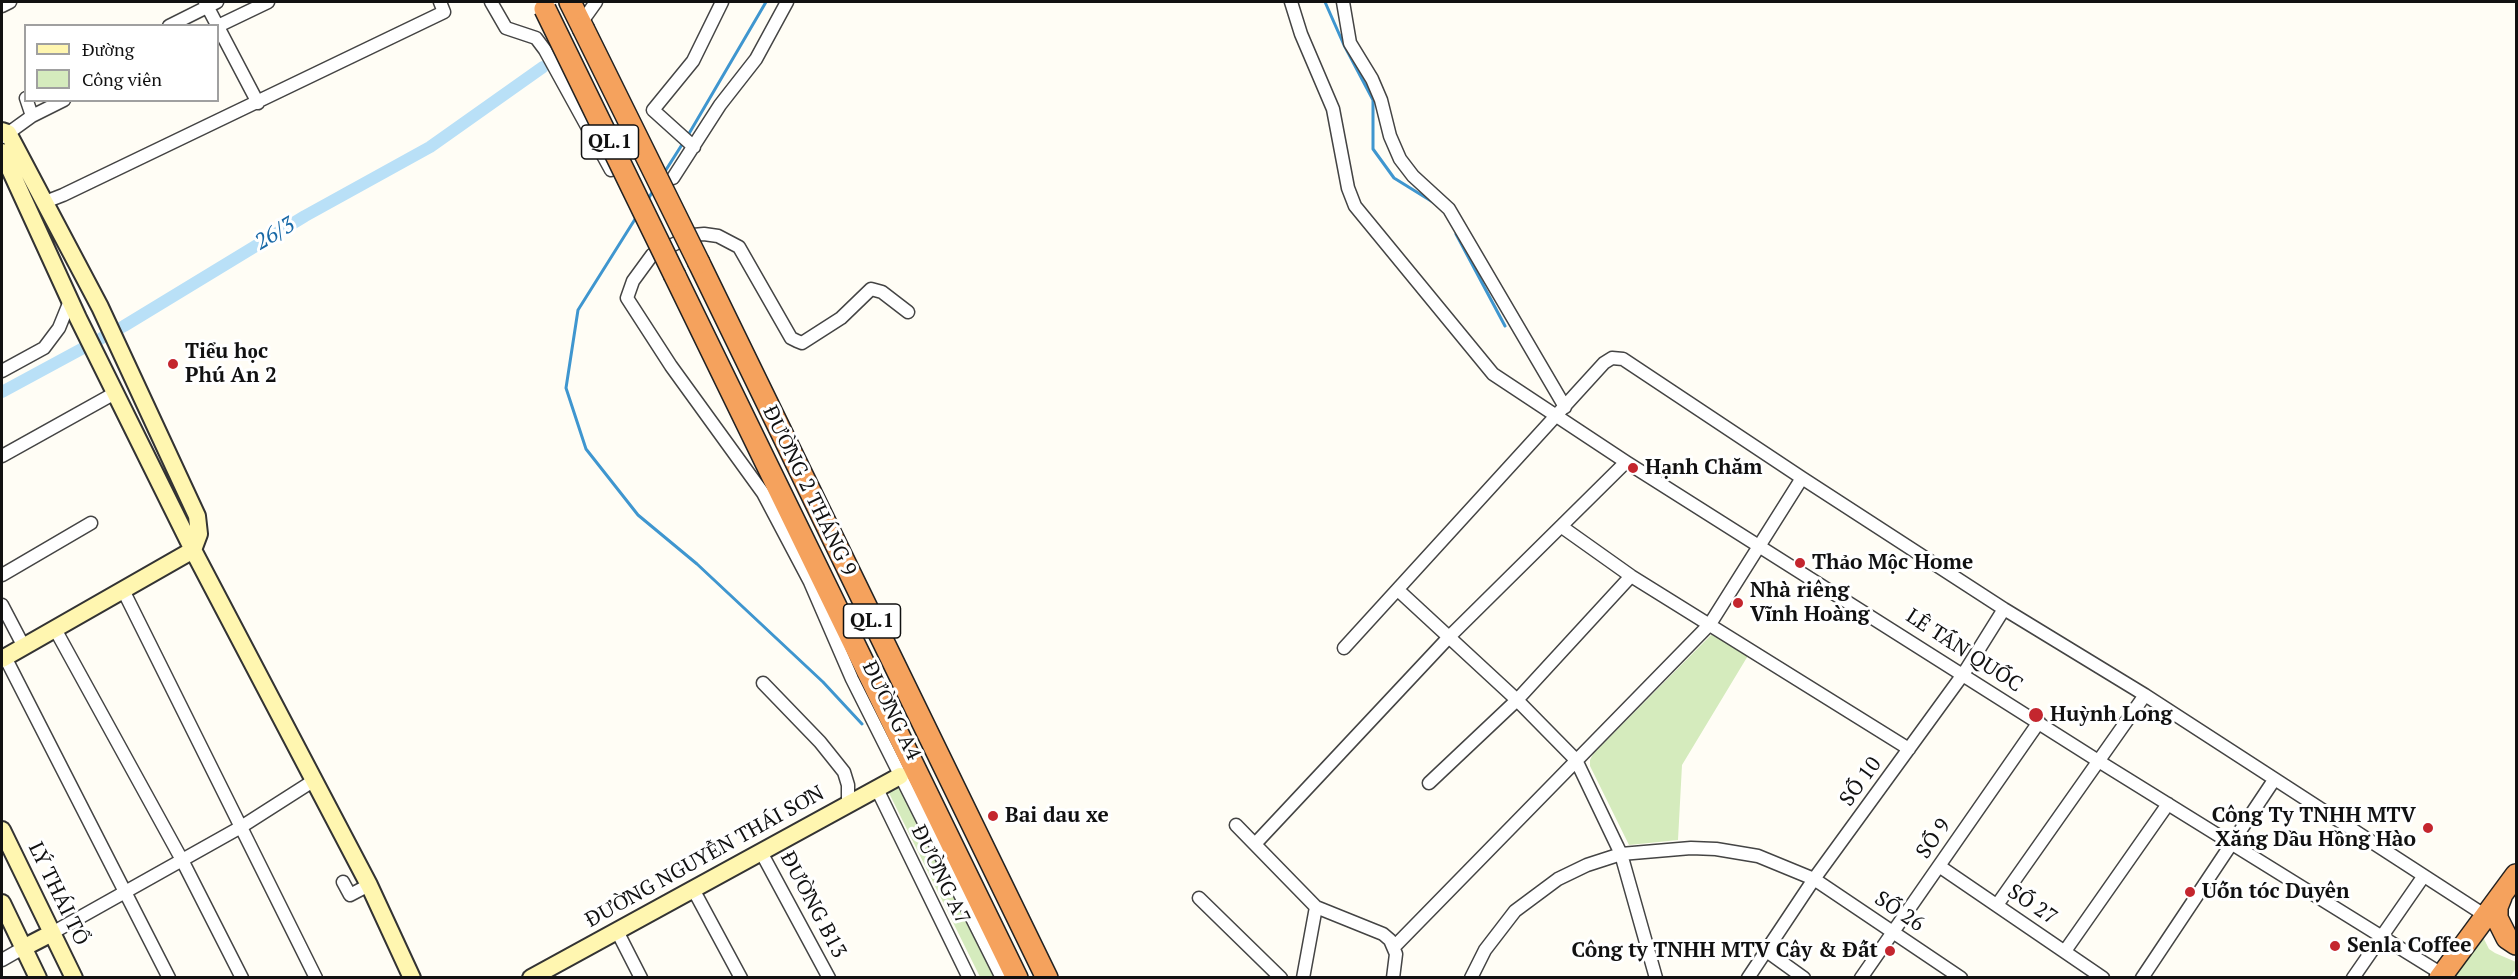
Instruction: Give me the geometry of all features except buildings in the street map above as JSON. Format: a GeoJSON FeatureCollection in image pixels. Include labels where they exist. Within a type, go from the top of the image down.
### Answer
{"type":"FeatureCollection","features":[{"type":"Feature","properties":{"kind":"highway","name":"QL.1"},"geometry":{"type":"LineString","coordinates":[[570,2],[582,26]]}},
{"type":"Feature","properties":{"kind":"highway","name":"ĐƯỜNG 2 THÁNG 9"},"geometry":{"type":"LineString","coordinates":[[543,5],[1017,978]]}},
{"type":"Feature","properties":{"kind":"highway","name":"ĐƯỜNG 2 THÁNG 9"},"geometry":{"type":"LineString","coordinates":[[582,26],[1047,978]]}},
{"type":"Feature","properties":{"kind":"highway"},"geometry":{"type":"LineString","coordinates":[[2441,976],[2514,882]]}},
{"type":"Feature","properties":{"kind":"highway"},"geometry":{"type":"LineString","coordinates":[[2514,882],[2497,907],[2497,918],[2507,938],[2517,944]]}},
{"type":"Feature","properties":{"kind":"street"},"geometry":{"type":"LineString","coordinates":[[2,6],[10,2]]}},
{"type":"Feature","properties":{"kind":"street"},"geometry":{"type":"LineString","coordinates":[[219,26],[268,2]]}},
{"type":"Feature","properties":{"kind":"street"},"geometry":{"type":"LineString","coordinates":[[45,202],[258,103],[444,12],[440,2]]}},
{"type":"Feature","properties":{"kind":"street"},"geometry":{"type":"LineString","coordinates":[[491,2],[506,28],[536,38],[545,50],[611,170]]}},
{"type":"Feature","properties":{"kind":"street"},"geometry":{"type":"LineString","coordinates":[[582,26],[596,2]]}},
{"type":"Feature","properties":{"kind":"street"},"geometry":{"type":"LineString","coordinates":[[692,145],[653,110],[693,61],[722,2]]}},
{"type":"Feature","properties":{"kind":"street"},"geometry":{"type":"LineString","coordinates":[[673,178],[692,145],[756,59],[788,2]]}},
{"type":"Feature","properties":{"kind":"street","name":"LÊ TẤN QUỐC"},"geometry":{"type":"LineString","coordinates":[[1291,2],[1301,34],[1333,109],[1348,188],[1355,206],[1493,374],[1562,412],[1626,462],[1964,673],[2100,762],[2384,936],[2441,976]]}},
{"type":"Feature","properties":{"kind":"street"},"geometry":{"type":"LineString","coordinates":[[1343,2],[1350,43],[1377,89],[1390,136],[1400,159],[1413,176],[1449,209],[1562,412]]}},
{"type":"Feature","properties":{"kind":"street"},"geometry":{"type":"LineString","coordinates":[[173,24],[210,3],[217,24]]}},
{"type":"Feature","properties":{"kind":"street"},"geometry":{"type":"LineString","coordinates":[[219,28],[258,103]]}},
{"type":"Feature","properties":{"kind":"street"},"geometry":{"type":"LineString","coordinates":[[27,102],[33,116]]}},
{"type":"Feature","properties":{"kind":"street"},"geometry":{"type":"LineString","coordinates":[[60,102],[4,134],[45,202],[121,350],[197,516],[199,534],[193,550],[3,658],[127,891],[169,978]]}},
{"type":"Feature","properties":{"kind":"street"},"geometry":{"type":"LineString","coordinates":[[2,152],[100,364],[193,550],[369,885],[412,978]]}},
{"type":"Feature","properties":{"kind":"street","name":"ĐƯỜNG A4"},"geometry":{"type":"LineString","coordinates":[[908,312],[882,292],[871,289],[841,318],[802,343],[791,338],[739,247],[718,236],[693,236],[652,255],[628,290],[627,298],[763,493],[810,582],[852,679],[1002,978]]}},
{"type":"Feature","properties":{"kind":"street"},"geometry":{"type":"LineString","coordinates":[[2,371],[44,348],[59,328],[70,301]]}},
{"type":"Feature","properties":{"kind":"street"},"geometry":{"type":"LineString","coordinates":[[1344,648],[1562,412],[1604,363],[1612,358],[1623,359],[2004,609],[2145,695],[2486,916]]}},
{"type":"Feature","properties":{"kind":"street"},"geometry":{"type":"LineString","coordinates":[[2,456],[115,393]]}},
{"type":"Feature","properties":{"kind":"street"},"geometry":{"type":"LineString","coordinates":[[1255,844],[1449,638],[1626,462]]}},
{"type":"Feature","properties":{"kind":"street"},"geometry":{"type":"LineString","coordinates":[[1395,946],[1710,624],[1802,478]]}},
{"type":"Feature","properties":{"kind":"street"},"geometry":{"type":"LineString","coordinates":[[2,575],[91,523]]}},
{"type":"Feature","properties":{"kind":"street"},"geometry":{"type":"LineString","coordinates":[[1562,527],[1631,576],[1909,749]]}},
{"type":"Feature","properties":{"kind":"street"},"geometry":{"type":"LineString","coordinates":[[1430,783],[1517,700],[1631,576]]}},
{"type":"Feature","properties":{"kind":"street"},"geometry":{"type":"LineString","coordinates":[[123,590],[316,978]]}},
{"type":"Feature","properties":{"kind":"street"},"geometry":{"type":"LineString","coordinates":[[1398,590],[1517,700],[1576,760],[1622,854],[1656,978]]}},
{"type":"Feature","properties":{"kind":"street"},"geometry":{"type":"LineString","coordinates":[[2,605],[24,647]]}},
{"type":"Feature","properties":{"kind":"street","name":"SỐ 10"},"geometry":{"type":"LineString","coordinates":[[1748,978],[1814,879],[1964,673],[2004,609]]}},
{"type":"Feature","properties":{"kind":"street"},"geometry":{"type":"LineString","coordinates":[[55,629],[182,860],[242,978]]}},
{"type":"Feature","properties":{"kind":"street"},"geometry":{"type":"LineString","coordinates":[[763,683],[820,742],[844,772],[848,785],[848,805]]}},
{"type":"Feature","properties":{"kind":"street"},"geometry":{"type":"LineString","coordinates":[[1997,905],[2100,762],[2145,695]]}},
{"type":"Feature","properties":{"kind":"street","name":"SỐ 9"},"geometry":{"type":"LineString","coordinates":[[1861,978],[2039,722]]}},
{"type":"Feature","properties":{"kind":"street","name":"ĐƯỜNG NGUYỄN THÁI SƠN"},"geometry":{"type":"LineString","coordinates":[[537,976],[900,776]]}},
{"type":"Feature","properties":{"kind":"street"},"geometry":{"type":"LineString","coordinates":[[2142,978],[2274,780]]}},
{"type":"Feature","properties":{"kind":"street"},"geometry":{"type":"LineString","coordinates":[[2,960],[241,827],[313,782]]}},
{"type":"Feature","properties":{"kind":"street","name":"ĐƯỜNG A7"},"geometry":{"type":"LineString","coordinates":[[877,789],[969,978]]}},
{"type":"Feature","properties":{"kind":"street"},"geometry":{"type":"LineString","coordinates":[[2065,951],[2168,804]]}},
{"type":"Feature","properties":{"kind":"street"},"geometry":{"type":"LineString","coordinates":[[1236,825],[1316,907],[1383,934],[1395,946],[1393,978]]}},
{"type":"Feature","properties":{"kind":"street","name":"LÝ THÁI TỔ"},"geometry":{"type":"LineString","coordinates":[[2,830],[74,978]]}},
{"type":"Feature","properties":{"kind":"street","name":"SỐ 26"},"geometry":{"type":"LineString","coordinates":[[1471,978],[1485,950],[1515,911],[1558,879],[1587,865],[1622,854],[1690,848],[1728,850],[1774,861],[1814,879],[1961,978]]}},
{"type":"Feature","properties":{"kind":"street","name":"ĐƯỜNG B13"},"geometry":{"type":"LineString","coordinates":[[761,852],[829,978]]}},
{"type":"Feature","properties":{"kind":"street","name":"SỐ 27"},"geometry":{"type":"LineString","coordinates":[[1939,866],[2103,978]]}},
{"type":"Feature","properties":{"kind":"street"},"geometry":{"type":"LineString","coordinates":[[2353,978],[2423,877]]}},
{"type":"Feature","properties":{"kind":"street"},"geometry":{"type":"LineString","coordinates":[[343,882],[350,896],[369,885]]}},
{"type":"Feature","properties":{"kind":"street"},"geometry":{"type":"LineString","coordinates":[[693,889],[741,978]]}},
{"type":"Feature","properties":{"kind":"street"},"geometry":{"type":"LineString","coordinates":[[1199,898],[1281,978]]}},
{"type":"Feature","properties":{"kind":"street"},"geometry":{"type":"LineString","coordinates":[[2,903],[38,978]]}},
{"type":"Feature","properties":{"kind":"street"},"geometry":{"type":"LineString","coordinates":[[1303,978],[1316,907]]}},
{"type":"Feature","properties":{"kind":"street"},"geometry":{"type":"LineString","coordinates":[[617,931],[641,978]]}},
{"type":"Feature","properties":{"kind":"street"},"geometry":{"type":"LineString","coordinates":[[1765,950],[1804,978]]}},
{"type":"Feature","properties":{"kind":"green space"},"geometry":{"type":"Polygon","coordinates":[[[1716,634],[1749,654],[1682,765],[1678,840],[1629,845],[1590,766],[1590,760],[1593,754],[1711,635],[1716,634]]]}},
{"type":"Feature","properties":{"kind":"green space"},"geometry":{"type":"Polygon","coordinates":[[[899,784],[997,977],[980,977],[889,793],[891,788],[899,784]]]}},
{"type":"Feature","properties":{"kind":"green space"},"geometry":{"type":"Polygon","coordinates":[[[2479,938],[2484,939],[2489,949],[2495,953],[2516,962],[2516,968],[2510,977],[2452,978],[2479,938]]]}},
{"type":"Feature","properties":{"kind":"waterway"},"geometry":{"type":"LineString","coordinates":[[687,137],[766,2]]}},
{"type":"Feature","properties":{"kind":"waterway"},"geometry":{"type":"LineString","coordinates":[[1325,2],[1344,45],[1373,100],[1373,149],[1394,178],[1436,204]]}},
{"type":"Feature","properties":{"kind":"waterway","name":"26/3"},"geometry":{"type":"LineString","coordinates":[[2,392],[124,326],[305,216],[430,147],[543,67]]}},
{"type":"Feature","properties":{"kind":"waterway"},"geometry":{"type":"LineString","coordinates":[[664,173],[683,143]]}},
{"type":"Feature","properties":{"kind":"waterway"},"geometry":{"type":"LineString","coordinates":[[647,201],[654,189]]}},
{"type":"Feature","properties":{"kind":"waterway"},"geometry":{"type":"LineString","coordinates":[[637,216],[578,310],[566,388],[586,449],[638,515],[697,564],[823,682],[862,724]]}},
{"type":"Feature","properties":{"kind":"waterway"},"geometry":{"type":"LineString","coordinates":[[1456,234],[1505,326]]}},
{"type":"Feature","properties":{"kind":"place","name":"Tiểu học Phú An 2"},"geometry":{"type":"Point","coordinates":[173,364]}},
{"type":"Feature","properties":{"kind":"place","name":"Hạnh Chăm"},"geometry":{"type":"Point","coordinates":[1633,468]}},
{"type":"Feature","properties":{"kind":"place","name":"Thảo Mộc Home"},"geometry":{"type":"Point","coordinates":[1800,563]}},
{"type":"Feature","properties":{"kind":"place","name":"Nhà riêng Vĩnh Hoàng"},"geometry":{"type":"Point","coordinates":[1738,603]}},
{"type":"Feature","properties":{"kind":"place","name":"Huỳnh Long"},"geometry":{"type":"Point","coordinates":[2036,715]}},
{"type":"Feature","properties":{"kind":"place","name":"Bai dau xe"},"geometry":{"type":"Point","coordinates":[993,816]}},
{"type":"Feature","properties":{"kind":"place","name":"Công Ty TNHH MTV Xăng Dầu Hồng Hào"},"geometry":{"type":"Point","coordinates":[2428,828]}},
{"type":"Feature","properties":{"kind":"place","name":"Uốn tóc Duyên"},"geometry":{"type":"Point","coordinates":[2190,892]}},
{"type":"Feature","properties":{"kind":"place","name":"Senla Coffee"},"geometry":{"type":"Point","coordinates":[2335,946]}},
{"type":"Feature","properties":{"kind":"place","name":"Công ty TNHH MTV Cây & Đất"},"geometry":{"type":"Point","coordinates":[1890,951]}}]}
